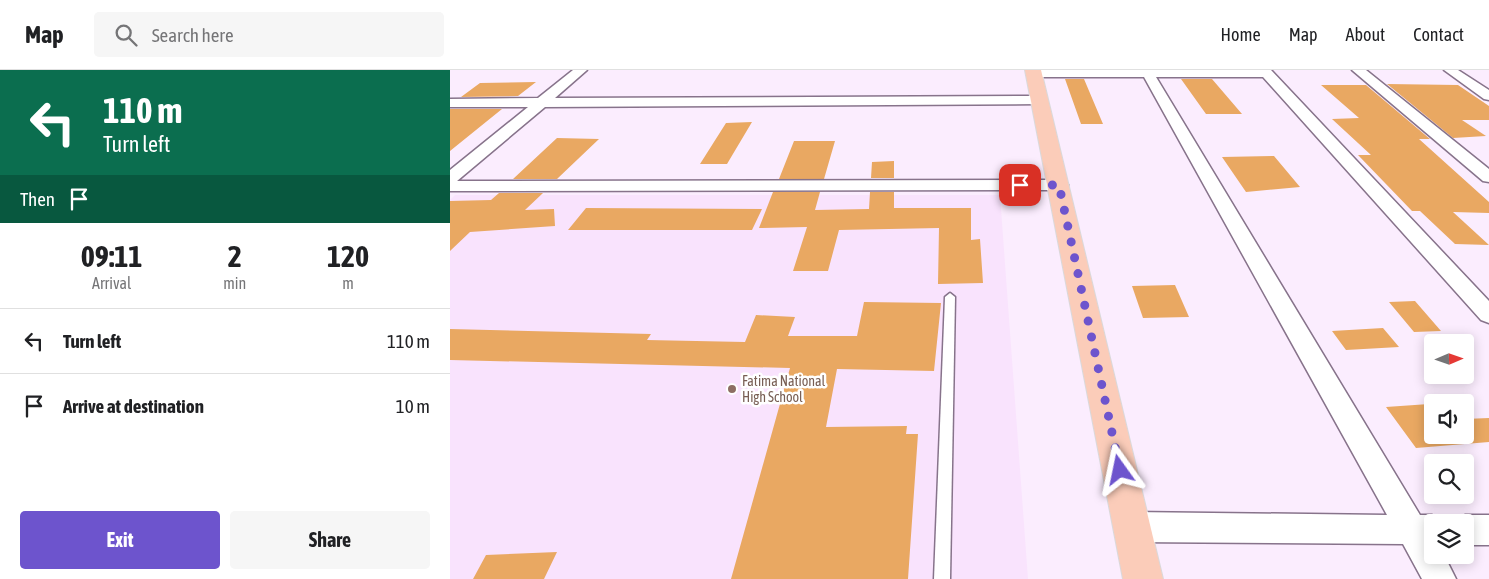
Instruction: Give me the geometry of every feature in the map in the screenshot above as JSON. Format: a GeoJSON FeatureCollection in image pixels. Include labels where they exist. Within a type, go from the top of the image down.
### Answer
{"type":"FeatureCollection","features":[{"type":"Feature","properties":{"kind":"main road"},"geometry":{"type":"LineString","coordinates":[[1033,72],[1143,579]]}},
{"type":"Feature","properties":{"kind":"street"},"geometry":{"type":"LineString","coordinates":[[450,178],[581,70]]}},
{"type":"Feature","properties":{"kind":"street"},"geometry":{"type":"LineString","coordinates":[[1358,70],[1489,177]]}},
{"type":"Feature","properties":{"kind":"street"},"geometry":{"type":"LineString","coordinates":[[1450,70],[1489,96]]}},
{"type":"Feature","properties":{"kind":"street"},"geometry":{"type":"LineString","coordinates":[[1033,72],[1265,71],[1489,315]]}},
{"type":"Feature","properties":{"kind":"street"},"geometry":{"type":"LineString","coordinates":[[1147,72],[1422,530],[1440,579]]}},
{"type":"Feature","properties":{"kind":"street"},"geometry":{"type":"LineString","coordinates":[[450,103],[1040,100]]}},
{"type":"Feature","properties":{"kind":"street"},"geometry":{"type":"LineString","coordinates":[[450,186],[1059,185]]}},
{"type":"Feature","properties":{"kind":"street"},"geometry":{"type":"LineString","coordinates":[[1132,527],[1422,530]]}},
{"type":"Feature","properties":{"kind":"street"},"geometry":{"type":"LineString","coordinates":[[1474,530],[1489,530]]}},
{"type":"Feature","properties":{"kind":"lane"},"geometry":{"type":"LineString","coordinates":[[942,579],[950,297]]}},
{"type":"Feature","properties":{"kind":"shaded area","name":"Fatima National High School"},"geometry":{"type":"Polygon","coordinates":[[[455,195],[1000,195],[1028,579],[450,579],[450,200],[455,195]]]}},
{"type":"Feature","properties":{"kind":"building"},"geometry":{"type":"Polygon","coordinates":[[[1065,79],[1084,79],[1103,124],[1081,124],[1065,79]]]}},
{"type":"Feature","properties":{"kind":"building"},"geometry":{"type":"Polygon","coordinates":[[[1181,79],[1212,79],[1242,114],[1206,114],[1181,79]]]}},
{"type":"Feature","properties":{"kind":"building"},"geometry":{"type":"Polygon","coordinates":[[[536,82],[518,96],[461,97],[480,83],[536,82]]]}},
{"type":"Feature","properties":{"kind":"building"},"geometry":{"type":"Polygon","coordinates":[[[1387,84],[1458,85],[1489,106],[1489,120],[1462,120],[1486,136],[1453,138],[1387,84]]]}},
{"type":"Feature","properties":{"kind":"building"},"geometry":{"type":"Polygon","coordinates":[[[1321,85],[1366,85],[1430,139],[1419,139],[1489,202],[1489,213],[1453,212],[1489,245],[1455,244],[1420,211],[1412,211],[1358,155],[1371,155],[1332,119],[1359,118],[1321,85]]]}},
{"type":"Feature","properties":{"kind":"building"},"geometry":{"type":"Polygon","coordinates":[[[450,109],[502,109],[450,151],[450,109]]]}},
{"type":"Feature","properties":{"kind":"building"},"geometry":{"type":"Polygon","coordinates":[[[752,122],[727,164],[700,164],[726,123],[752,122]]]}},
{"type":"Feature","properties":{"kind":"building"},"geometry":{"type":"Polygon","coordinates":[[[557,138],[599,139],[557,179],[513,179],[557,138]]]}},
{"type":"Feature","properties":{"kind":"building"},"geometry":{"type":"Polygon","coordinates":[[[794,141],[835,141],[824,179],[779,179],[794,141]]]}},
{"type":"Feature","properties":{"kind":"building"},"geometry":{"type":"Polygon","coordinates":[[[1274,156],[1300,187],[1246,192],[1222,157],[1274,156]]]}},
{"type":"Feature","properties":{"kind":"building"},"geometry":{"type":"Polygon","coordinates":[[[894,161],[894,178],[871,178],[872,162],[894,161]]]}},
{"type":"Feature","properties":{"kind":"building"},"geometry":{"type":"Polygon","coordinates":[[[773,192],[820,192],[815,210],[869,209],[870,192],[894,192],[894,208],[971,208],[971,240],[980,239],[983,283],[938,284],[939,228],[839,230],[828,271],[793,271],[807,227],[759,228],[773,192]]]}},
{"type":"Feature","properties":{"kind":"building"},"geometry":{"type":"Polygon","coordinates":[[[499,193],[543,193],[525,210],[554,209],[555,226],[470,232],[450,251],[450,201],[491,200],[499,193]]]}},
{"type":"Feature","properties":{"kind":"building"},"geometry":{"type":"Polygon","coordinates":[[[586,208],[762,209],[752,230],[568,230],[586,208]]]}},
{"type":"Feature","properties":{"kind":"building"},"geometry":{"type":"Polygon","coordinates":[[[1175,285],[1189,317],[1143,318],[1132,286],[1175,285]]]}},
{"type":"Feature","properties":{"kind":"building"},"geometry":{"type":"Polygon","coordinates":[[[1415,301],[1441,331],[1414,332],[1389,302],[1415,301]]]}},
{"type":"Feature","properties":{"kind":"building"},"geometry":{"type":"Polygon","coordinates":[[[864,302],[941,303],[934,371],[837,369],[826,427],[907,426],[906,434],[918,434],[908,579],[731,579],[790,368],[450,360],[450,329],[651,334],[647,340],[745,342],[756,315],[795,317],[788,336],[857,336],[864,302]]]}},
{"type":"Feature","properties":{"kind":"building"},"geometry":{"type":"Polygon","coordinates":[[[1383,328],[1399,347],[1346,350],[1332,331],[1383,328]]]}},
{"type":"Feature","properties":{"kind":"building"},"geometry":{"type":"Polygon","coordinates":[[[1424,404],[1424,444],[1465,444],[1416,448],[1386,407],[1424,404]]]}},
{"type":"Feature","properties":{"kind":"building"},"geometry":{"type":"Polygon","coordinates":[[[1489,418],[1489,442],[1474,443],[1474,419],[1489,418]]]}},
{"type":"Feature","properties":{"kind":"building"},"geometry":{"type":"Polygon","coordinates":[[[557,552],[544,579],[473,579],[486,555],[557,552]]]}},
{"type":"Feature","properties":{"kind":"place","name":"Fatima National High School"},"geometry":{"type":"Point","coordinates":[732,389]}},
{"type":"Feature","properties":{"kind":"route"},"geometry":{"type":"LineString","coordinates":[[1020,185],[1059,185],[1120,470]]}}]}
